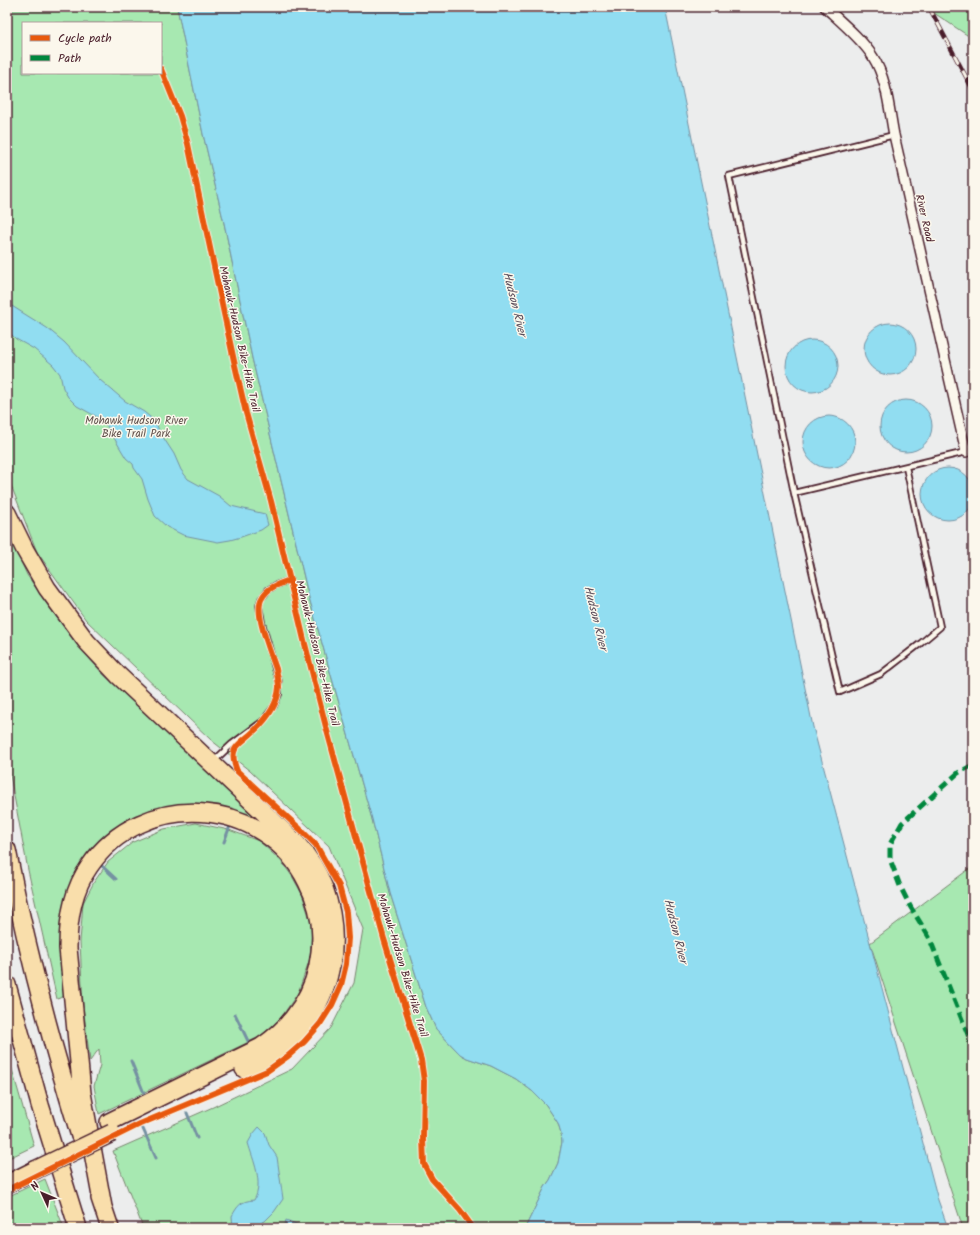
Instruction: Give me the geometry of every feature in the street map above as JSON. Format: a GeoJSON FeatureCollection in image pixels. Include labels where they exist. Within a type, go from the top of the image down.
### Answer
{"type":"FeatureCollection","features":[{"type":"Feature","properties":{"kind":"highway"},"geometry":{"type":"LineString","coordinates":[[7,513],[25,550],[47,588],[86,641],[118,675],[302,850],[316,871],[327,894],[333,921],[333,958],[329,975],[324,991],[310,1017],[298,1033],[276,1051],[251,1066],[111,1127]]}},
{"type":"Feature","properties":{"kind":"highway"},"geometry":{"type":"LineString","coordinates":[[7,1184],[33,1165],[111,1127],[261,1047],[289,1024],[300,1010],[309,994],[317,970],[321,947],[320,924],[312,892],[301,871],[287,853],[270,837],[245,823],[220,814],[194,812],[168,815],[142,823],[120,836],[100,853],[88,867],[75,894],[68,932],[76,1048],[82,1093],[103,1207]]}},
{"type":"Feature","properties":{"kind":"highway"},"geometry":{"type":"LineString","coordinates":[[7,850],[23,926],[51,1040],[110,1228]]}},
{"type":"Feature","properties":{"kind":"highway"},"geometry":{"type":"LineString","coordinates":[[7,985],[40,1105],[78,1228]]}},
{"type":"Feature","properties":{"kind":"highway"},"geometry":{"type":"LineString","coordinates":[[7,1171],[33,1165]]}},
{"type":"Feature","properties":{"kind":"street","name":"River Road"},"geometry":{"type":"LineString","coordinates":[[825,7],[872,56],[878,66],[885,88],[894,134],[966,452]]}},
{"type":"Feature","properties":{"kind":"lane"},"geometry":{"type":"LineString","coordinates":[[894,134],[729,176],[794,493],[840,692],[881,674],[921,644],[940,627],[906,467]]}},
{"type":"Feature","properties":{"kind":"lane"},"geometry":{"type":"LineString","coordinates":[[794,493],[966,452]]}},
{"type":"Feature","properties":{"kind":"lane"},"geometry":{"type":"LineString","coordinates":[[212,764],[232,744],[269,715],[274,706],[279,694],[279,682],[262,623],[259,606],[261,599],[268,590],[276,585],[290,580]]}},
{"type":"Feature","properties":{"kind":"green space","name":"Mohawk Hudson River Bike Trail Park"},"geometry":{"type":"Polygon","coordinates":[[[7,7],[177,7],[252,358],[308,594],[372,819],[390,893],[426,1007],[436,1029],[460,1054],[467,1058],[491,1066],[516,1079],[532,1091],[546,1105],[558,1123],[561,1133],[562,1142],[558,1163],[525,1228],[143,1228],[113,1151],[213,1107],[292,1069],[331,1028],[354,983],[363,929],[329,846],[250,771],[211,740],[86,620],[37,552],[7,475],[7,7]]]}},
{"type":"Feature","properties":{"kind":"green space"},"geometry":{"type":"Polygon","coordinates":[[[925,7],[973,7],[973,39],[925,7]]]}},
{"type":"Feature","properties":{"kind":"green space"},"geometry":{"type":"Polygon","coordinates":[[[7,531],[27,575],[75,642],[103,674],[259,819],[220,807],[197,804],[182,805],[150,813],[84,862],[65,996],[57,999],[28,870],[7,759],[7,531]]]}},
{"type":"Feature","properties":{"kind":"green space"},"geometry":{"type":"Polygon","coordinates":[[[196,823],[229,830],[259,841],[281,861],[292,876],[302,894],[312,926],[310,958],[298,993],[280,1019],[259,1037],[99,1114],[94,1086],[100,1065],[99,1049],[90,1061],[83,1006],[80,942],[83,903],[94,882],[108,862],[133,842],[164,829],[196,823]]]}},
{"type":"Feature","properties":{"kind":"green space"},"geometry":{"type":"Polygon","coordinates":[[[973,866],[973,1228],[963,1228],[870,943],[973,866]]]}},
{"type":"Feature","properties":{"kind":"green space"},"geometry":{"type":"Polygon","coordinates":[[[7,1052],[34,1146],[7,1159],[7,1052]]]}},
{"type":"Feature","properties":{"kind":"green space"},"geometry":{"type":"Polygon","coordinates":[[[45,1179],[64,1228],[7,1228],[7,1197],[45,1179]]]}},
{"type":"Feature","properties":{"kind":"water","name":"Hudson River"},"geometry":{"type":"Polygon","coordinates":[[[177,7],[665,7],[813,727],[938,1200],[948,1228],[525,1228],[558,1163],[562,1142],[561,1133],[558,1123],[546,1105],[532,1091],[516,1079],[491,1066],[467,1058],[460,1054],[436,1029],[426,1007],[390,893],[372,819],[308,594],[252,358],[177,7]]]}},
{"type":"Feature","properties":{"kind":"water"},"geometry":{"type":"Polygon","coordinates":[[[7,303],[47,328],[64,342],[100,380],[125,401],[144,412],[156,422],[159,431],[174,454],[181,470],[188,479],[219,496],[231,506],[265,514],[268,525],[261,530],[241,537],[218,542],[183,535],[167,527],[155,516],[142,479],[134,468],[133,464],[126,458],[107,426],[99,418],[77,406],[68,397],[63,388],[60,374],[53,365],[34,349],[16,339],[7,330],[7,303]]]}},
{"type":"Feature","properties":{"kind":"water"},"geometry":{"type":"Polygon","coordinates":[[[885,323],[895,323],[909,330],[916,344],[916,354],[909,368],[895,375],[885,375],[875,371],[868,364],[864,354],[864,344],[868,334],[875,327],[885,323]]]}},
{"type":"Feature","properties":{"kind":"water"},"geometry":{"type":"Polygon","coordinates":[[[807,340],[817,340],[831,347],[838,361],[838,371],[831,385],[817,392],[807,392],[797,388],[790,381],[786,371],[786,361],[790,351],[797,344],[807,340]]]}},
{"type":"Feature","properties":{"kind":"water"},"geometry":{"type":"Polygon","coordinates":[[[901,400],[911,400],[925,407],[932,421],[932,431],[925,445],[911,452],[901,452],[891,448],[884,441],[880,431],[880,421],[884,411],[891,404],[901,400]]]}},
{"type":"Feature","properties":{"kind":"water"},"geometry":{"type":"Polygon","coordinates":[[[824,416],[834,416],[848,423],[855,437],[855,447],[848,461],[834,468],[824,468],[814,464],[807,457],[803,447],[803,437],[807,427],[814,420],[824,416]]]}},
{"type":"Feature","properties":{"kind":"water"},"geometry":{"type":"Polygon","coordinates":[[[943,468],[953,468],[963,472],[970,479],[974,489],[974,499],[970,509],[963,516],[953,520],[943,520],[933,516],[926,509],[922,499],[922,489],[926,479],[933,472],[943,468]]]}},
{"type":"Feature","properties":{"kind":"water"},"geometry":{"type":"Polygon","coordinates":[[[259,1127],[265,1133],[269,1145],[277,1157],[283,1199],[274,1212],[265,1221],[252,1228],[233,1228],[232,1216],[236,1209],[240,1204],[246,1201],[254,1200],[257,1193],[257,1172],[248,1143],[259,1127]]]}},
{"type":"Feature","properties":{"kind":"water"},"geometry":{"type":"Polygon","coordinates":[[[286,1220],[299,1225],[302,1228],[292,1228],[285,1224],[286,1220]]]}},
{"type":"Feature","properties":{"kind":"waterway"},"geometry":{"type":"LineString","coordinates":[[224,842],[230,826]]}},
{"type":"Feature","properties":{"kind":"waterway"},"geometry":{"type":"LineString","coordinates":[[102,866],[116,879]]}},
{"type":"Feature","properties":{"kind":"waterway"},"geometry":{"type":"LineString","coordinates":[[235,1014],[249,1043]]}},
{"type":"Feature","properties":{"kind":"waterway"},"geometry":{"type":"LineString","coordinates":[[131,1061],[144,1093]]}},
{"type":"Feature","properties":{"kind":"waterway"},"geometry":{"type":"LineString","coordinates":[[187,1113],[197,1138]]}},
{"type":"Feature","properties":{"kind":"waterway"},"geometry":{"type":"LineString","coordinates":[[143,1129],[156,1158]]}},
{"type":"Feature","properties":{"kind":"railway"},"geometry":{"type":"LineString","coordinates":[[929,7],[973,90]]}},
{"type":"Feature","properties":{"kind":"marked path"},"geometry":{"type":"LineString","coordinates":[[973,765],[958,773],[902,823],[890,844],[890,859],[900,886],[929,937],[973,1047]]}},
{"type":"Feature","properties":{"kind":"cycle path","name":"Mohawk-Hudson Bike-Hike Trail"},"geometry":{"type":"LineString","coordinates":[[162,71],[180,116],[188,144],[246,413],[271,501],[326,727],[384,939],[421,1060],[424,1081],[424,1164],[432,1179],[460,1210],[473,1228]]}},
{"type":"Feature","properties":{"kind":"cycle path","name":"Mohawk-Hudson Bike-Hike Trail"},"geometry":{"type":"LineString","coordinates":[[7,1190],[140,1124],[267,1071],[304,1042],[320,1024],[332,1005],[341,985],[346,964],[348,938],[346,912],[339,886],[316,845],[237,771],[233,756],[236,747],[254,731],[271,711],[278,693],[279,687],[276,669],[261,622],[260,604],[264,594],[267,591],[274,586],[290,580]]}}]}
